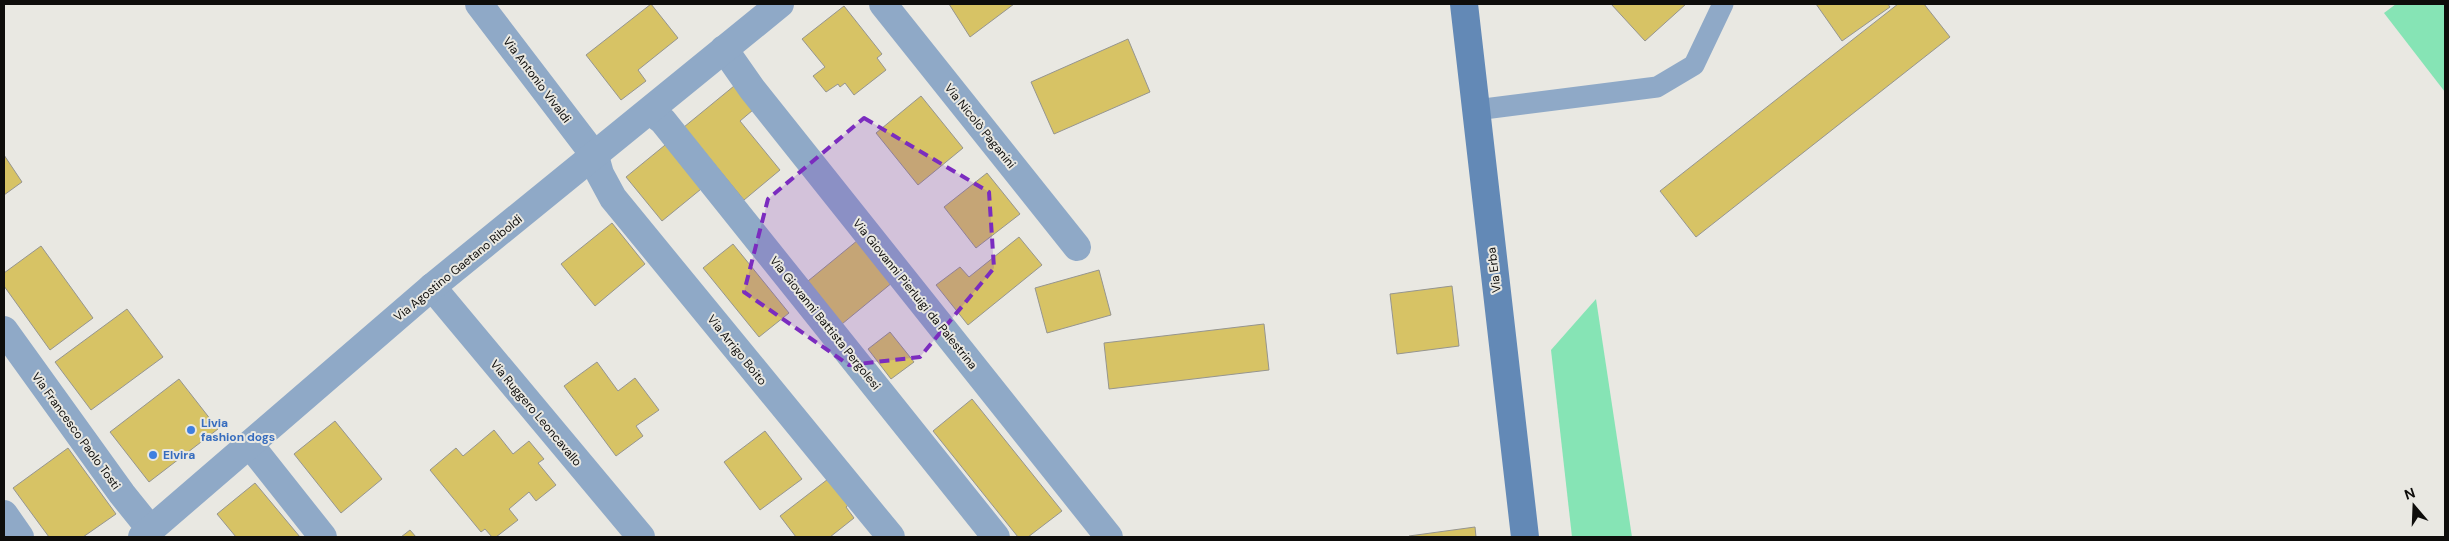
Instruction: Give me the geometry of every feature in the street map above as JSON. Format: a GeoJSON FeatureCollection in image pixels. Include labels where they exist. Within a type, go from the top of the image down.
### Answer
{"type":"FeatureCollection","features":[{"type":"Feature","properties":{"kind":"main road","name":"Via Erba"},"geometry":{"type":"LineString","coordinates":[[1464,4],[1525,537]]}},
{"type":"Feature","properties":{"kind":"street","name":"Via Antonio Vivaldi"},"geometry":{"type":"LineString","coordinates":[[479,4],[598,165]]}},
{"type":"Feature","properties":{"kind":"street","name":"Via Agostino Gaetano Riboldi"},"geometry":{"type":"LineString","coordinates":[[146,534],[255,453],[432,288],[598,165],[650,111],[780,4]]}},
{"type":"Feature","properties":{"kind":"street","name":"Via Nicolò Paganini"},"geometry":{"type":"LineString","coordinates":[[883,4],[1077,247]]}},
{"type":"Feature","properties":{"kind":"street","name":"Via Giovanni Pierluigi da Palestrina"},"geometry":{"type":"LineString","coordinates":[[724,49],[752,89],[1109,537]]}},
{"type":"Feature","properties":{"kind":"street","name":"Via Giovanni Battista Pergolesi"},"geometry":{"type":"LineString","coordinates":[[650,111],[663,121],[996,537]]}},
{"type":"Feature","properties":{"kind":"street","name":"Via Arrigo Boito"},"geometry":{"type":"LineString","coordinates":[[598,165],[612,198],[891,537]]}},
{"type":"Feature","properties":{"kind":"street","name":"Via Ruggero Leoncavallo"},"geometry":{"type":"LineString","coordinates":[[432,288],[641,537]]}},
{"type":"Feature","properties":{"kind":"street","name":"Via Francesco Paolo Tosti"},"geometry":{"type":"LineString","coordinates":[[5,334],[122,494],[146,534]]}},
{"type":"Feature","properties":{"kind":"street"},"geometry":{"type":"LineString","coordinates":[[255,453],[323,537]]}},
{"type":"Feature","properties":{"kind":"street"},"geometry":{"type":"LineString","coordinates":[[4,514],[20,537]]}},
{"type":"Feature","properties":{"kind":"lane"},"geometry":{"type":"LineString","coordinates":[[1476,110],[1657,88],[1694,65],[1723,4]]}},
{"type":"Feature","properties":{"kind":"highlighted area"},"geometry":{"type":"Polygon","coordinates":[[[864,118],[989,192],[994,268],[920,357],[849,365],[744,292],[768,199],[864,118]]]}},
{"type":"Feature","properties":{"kind":"green space"},"geometry":{"type":"Polygon","coordinates":[[[2396,4],[2445,4],[2445,92],[2384,13],[2396,4]]]}},
{"type":"Feature","properties":{"kind":"green space"},"geometry":{"type":"Polygon","coordinates":[[[1596,299],[1632,537],[1572,537],[1551,350],[1596,299]]]}},
{"type":"Feature","properties":{"kind":"building"},"geometry":{"type":"Polygon","coordinates":[[[651,4],[678,38],[638,70],[646,81],[621,100],[586,55],[651,4]]]}},
{"type":"Feature","properties":{"kind":"building"},"geometry":{"type":"Polygon","coordinates":[[[949,4],[1014,4],[970,37],[949,4]]]}},
{"type":"Feature","properties":{"kind":"building"},"geometry":{"type":"Polygon","coordinates":[[[1611,4],[1686,4],[1645,41],[1611,4]]]}},
{"type":"Feature","properties":{"kind":"building"},"geometry":{"type":"Polygon","coordinates":[[[1816,4],[1888,4],[1890,7],[1842,41],[1816,4]]]}},
{"type":"Feature","properties":{"kind":"building"},"geometry":{"type":"Polygon","coordinates":[[[1898,4],[1924,4],[1950,37],[1696,237],[1660,191],[1898,4]]]}},
{"type":"Feature","properties":{"kind":"building"},"geometry":{"type":"Polygon","coordinates":[[[844,6],[882,54],[877,58],[886,70],[854,95],[845,83],[840,87],[838,84],[826,92],[813,76],[825,67],[802,39],[844,6]]]}},
{"type":"Feature","properties":{"kind":"building"},"geometry":{"type":"Polygon","coordinates":[[[1128,39],[1150,92],[1054,134],[1031,82],[1128,39]]]}},
{"type":"Feature","properties":{"kind":"building"},"geometry":{"type":"Polygon","coordinates":[[[734,86],[753,110],[740,121],[780,170],[744,200],[684,127],[734,86]]]}},
{"type":"Feature","properties":{"kind":"building"},"geometry":{"type":"Polygon","coordinates":[[[921,96],[963,148],[918,185],[876,133],[921,96]]]}},
{"type":"Feature","properties":{"kind":"building"},"geometry":{"type":"Polygon","coordinates":[[[670,141],[706,185],[662,221],[626,177],[670,141]]]}},
{"type":"Feature","properties":{"kind":"building"},"geometry":{"type":"Polygon","coordinates":[[[4,155],[22,182],[4,195],[4,155]]]}},
{"type":"Feature","properties":{"kind":"building"},"geometry":{"type":"Polygon","coordinates":[[[987,173],[1020,214],[976,248],[944,207],[987,173]]]}},
{"type":"Feature","properties":{"kind":"building"},"geometry":{"type":"Polygon","coordinates":[[[612,223],[645,264],[595,306],[561,264],[612,223]]]}},
{"type":"Feature","properties":{"kind":"building"},"geometry":{"type":"Polygon","coordinates":[[[1019,237],[1042,265],[968,325],[936,285],[960,267],[969,277],[1019,237]]]}},
{"type":"Feature","properties":{"kind":"building"},"geometry":{"type":"Polygon","coordinates":[[[858,240],[893,282],[842,324],[808,281],[858,240]]]}},
{"type":"Feature","properties":{"kind":"building"},"geometry":{"type":"Polygon","coordinates":[[[733,244],[789,313],[759,337],[703,268],[733,244]]]}},
{"type":"Feature","properties":{"kind":"building"},"geometry":{"type":"Polygon","coordinates":[[[41,246],[93,318],[50,350],[4,286],[4,273],[41,246]]]}},
{"type":"Feature","properties":{"kind":"building"},"geometry":{"type":"Polygon","coordinates":[[[1099,270],[1111,315],[1047,333],[1035,288],[1099,270]]]}},
{"type":"Feature","properties":{"kind":"building"},"geometry":{"type":"Polygon","coordinates":[[[1452,286],[1459,346],[1397,354],[1390,294],[1452,286]]]}},
{"type":"Feature","properties":{"kind":"building"},"geometry":{"type":"Polygon","coordinates":[[[127,309],[163,357],[91,410],[55,362],[127,309]]]}},
{"type":"Feature","properties":{"kind":"building"},"geometry":{"type":"Polygon","coordinates":[[[1264,324],[1269,370],[1109,389],[1104,343],[1264,324]]]}},
{"type":"Feature","properties":{"kind":"building"},"geometry":{"type":"Polygon","coordinates":[[[890,332],[914,362],[891,379],[868,349],[890,332]]]}},
{"type":"Feature","properties":{"kind":"building"},"geometry":{"type":"Polygon","coordinates":[[[597,362],[618,391],[635,378],[659,410],[636,426],[643,436],[616,456],[564,386],[597,362]]]}},
{"type":"Feature","properties":{"kind":"building"},"geometry":{"type":"Polygon","coordinates":[[[179,379],[218,429],[149,482],[110,432],[179,379]]]}},
{"type":"Feature","properties":{"kind":"building"},"geometry":{"type":"Polygon","coordinates":[[[972,399],[1062,511],[1028,537],[1018,537],[933,431],[972,399]]]}},
{"type":"Feature","properties":{"kind":"building"},"geometry":{"type":"Polygon","coordinates":[[[335,421],[382,479],[341,513],[294,454],[335,421]]]}},
{"type":"Feature","properties":{"kind":"building"},"geometry":{"type":"Polygon","coordinates":[[[494,430],[513,454],[529,441],[544,459],[538,463],[556,485],[536,501],[529,492],[509,509],[518,520],[496,537],[492,537],[485,529],[481,532],[430,470],[456,448],[463,456],[494,430]]]}},
{"type":"Feature","properties":{"kind":"building"},"geometry":{"type":"Polygon","coordinates":[[[765,431],[802,479],[760,510],[724,462],[765,431]]]}},
{"type":"Feature","properties":{"kind":"building"},"geometry":{"type":"Polygon","coordinates":[[[68,448],[116,514],[83,537],[49,537],[13,488],[68,448]]]}},
{"type":"Feature","properties":{"kind":"building"},"geometry":{"type":"Polygon","coordinates":[[[832,476],[852,502],[846,507],[854,518],[830,537],[796,537],[780,516],[832,476]]]}},
{"type":"Feature","properties":{"kind":"building"},"geometry":{"type":"Polygon","coordinates":[[[255,483],[300,537],[236,537],[217,514],[255,483]]]}},
{"type":"Feature","properties":{"kind":"building"},"geometry":{"type":"Polygon","coordinates":[[[1475,527],[1476,537],[1409,536],[1475,527]]]}},
{"type":"Feature","properties":{"kind":"building"},"geometry":{"type":"Polygon","coordinates":[[[410,530],[416,537],[401,537],[410,530]]]}},
{"type":"Feature","properties":{"kind":"place","name":"Livia fashion dogs"},"geometry":{"type":"Point","coordinates":[191,430]}},
{"type":"Feature","properties":{"kind":"place","name":"Elvira"},"geometry":{"type":"Point","coordinates":[153,455]}}]}
